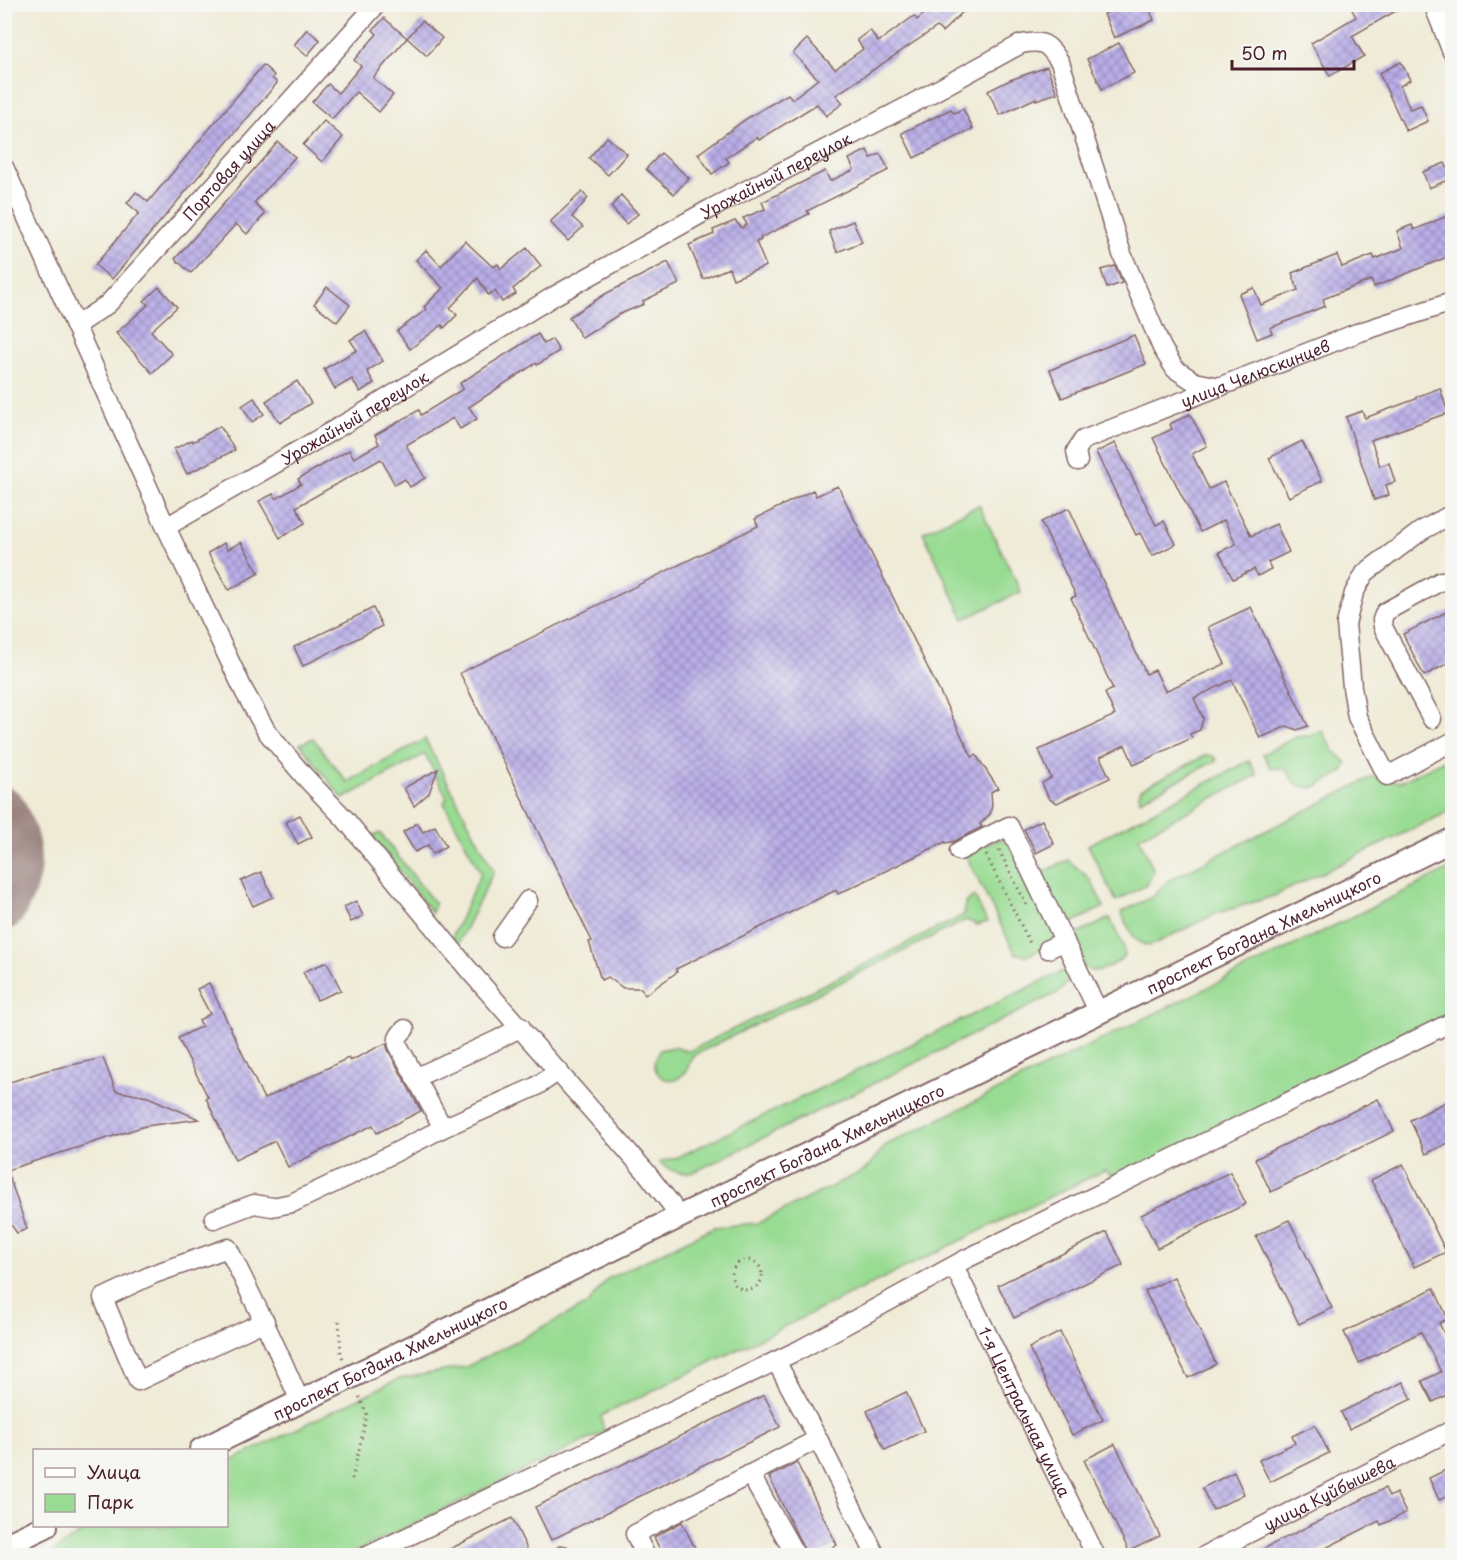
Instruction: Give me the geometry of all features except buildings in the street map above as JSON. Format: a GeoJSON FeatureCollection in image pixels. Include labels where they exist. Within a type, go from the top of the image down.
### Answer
{"type":"FeatureCollection","features":[{"type":"Feature","properties":{"kind":"main road","name":"проспект Богдана Хмельницкого"},"geometry":{"type":"LineString","coordinates":[[203,1449],[1452,840]]}},
{"type":"Feature","properties":{"kind":"main road"},"geometry":{"type":"LineString","coordinates":[[4,1546],[44,1527]]}},
{"type":"Feature","properties":{"kind":"street","name":"Портовая улица"},"geometry":{"type":"LineString","coordinates":[[75,326],[108,304],[377,4]]}},
{"type":"Feature","properties":{"kind":"street"},"geometry":{"type":"LineString","coordinates":[[1433,4],[1452,52]]}},
{"type":"Feature","properties":{"kind":"street","name":"Урожайный переулок"},"geometry":{"type":"LineString","coordinates":[[166,527],[363,413],[564,290],[710,209],[908,106],[1021,44],[1037,42],[1050,48],[1060,62],[1122,254],[1162,348],[1175,369],[1195,382],[1220,387]]}},
{"type":"Feature","properties":{"kind":"street"},"geometry":{"type":"LineString","coordinates":[[4,167],[166,527],[244,691],[267,732],[304,776],[345,819],[468,969],[646,1172],[670,1204],[678,1219]]}},
{"type":"Feature","properties":{"kind":"street","name":"улица Челюскинцев"},"geometry":{"type":"LineString","coordinates":[[1078,461],[1076,451],[1083,440],[1357,333],[1452,302]]}},
{"type":"Feature","properties":{"kind":"street"},"geometry":{"type":"LineString","coordinates":[[1452,514],[1421,531],[1365,573],[1354,593],[1346,624],[1347,656],[1357,717],[1387,776],[1452,742]]}},
{"type":"Feature","properties":{"kind":"street"},"geometry":{"type":"LineString","coordinates":[[1432,719],[1383,627],[1382,620],[1385,612],[1441,581],[1452,580]]}},
{"type":"Feature","properties":{"kind":"street"},"geometry":{"type":"LineString","coordinates":[[959,851],[1009,826],[1100,1013]]}},
{"type":"Feature","properties":{"kind":"street"},"geometry":{"type":"LineString","coordinates":[[502,937],[528,900]]}},
{"type":"Feature","properties":{"kind":"street"},"geometry":{"type":"LineString","coordinates":[[1040,947],[1065,941]]}},
{"type":"Feature","properties":{"kind":"street"},"geometry":{"type":"LineString","coordinates":[[369,1555],[776,1361],[954,1266],[1452,1022]]}},
{"type":"Feature","properties":{"kind":"street"},"geometry":{"type":"LineString","coordinates":[[415,1078],[521,1027]]}},
{"type":"Feature","properties":{"kind":"street"},"geometry":{"type":"LineString","coordinates":[[405,1029],[396,1041],[442,1128]]}},
{"type":"Feature","properties":{"kind":"street"},"geometry":{"type":"LineString","coordinates":[[214,1219],[254,1204],[272,1207],[292,1203],[442,1128],[535,1087],[559,1071]]}},
{"type":"Feature","properties":{"kind":"street"},"geometry":{"type":"LineString","coordinates":[[265,1321],[138,1381],[103,1298],[154,1274],[228,1248],[265,1321],[300,1402]]}},
{"type":"Feature","properties":{"kind":"street","name":"1-я Центральная улица"},"geometry":{"type":"LineString","coordinates":[[954,1266],[1096,1556]]}},
{"type":"Feature","properties":{"kind":"street"},"geometry":{"type":"LineString","coordinates":[[776,1361],[818,1439],[871,1554]]}},
{"type":"Feature","properties":{"kind":"street","name":"улица Куйбышева"},"geometry":{"type":"LineString","coordinates":[[1204,1556],[1452,1430]]}},
{"type":"Feature","properties":{"kind":"street"},"geometry":{"type":"LineString","coordinates":[[646,1556],[635,1534],[818,1439]]}},
{"type":"Feature","properties":{"kind":"street"},"geometry":{"type":"LineString","coordinates":[[750,1474],[796,1556]]}},
{"type":"Feature","properties":{"kind":"path"},"geometry":{"type":"LineString","coordinates":[[980,841],[1040,947]]}},
{"type":"Feature","properties":{"kind":"path"},"geometry":{"type":"LineString","coordinates":[[750,1261],[760,1268],[761,1279],[754,1288],[742,1289],[734,1281],[733,1271],[739,1263],[750,1261]]}},
{"type":"Feature","properties":{"kind":"path"},"geometry":{"type":"LineString","coordinates":[[339,1321],[342,1354],[367,1415],[352,1479]]}},
{"type":"Feature","properties":{"kind":"green space"},"geometry":{"type":"Polygon","coordinates":[[[979,505],[1021,592],[964,619],[923,532],[979,505]]]}},
{"type":"Feature","properties":{"kind":"green space"},"geometry":{"type":"Polygon","coordinates":[[[1322,730],[1333,750],[1347,763],[1343,772],[1313,788],[1296,785],[1285,769],[1271,768],[1263,754],[1296,737],[1310,736],[1322,730]]]}},
{"type":"Feature","properties":{"kind":"green space"},"geometry":{"type":"Polygon","coordinates":[[[313,738],[347,782],[425,739],[494,871],[458,944],[452,937],[481,873],[444,803],[447,798],[425,754],[343,799],[300,744],[313,738]]]}},
{"type":"Feature","properties":{"kind":"green space"},"geometry":{"type":"Polygon","coordinates":[[[1206,755],[1213,756],[1217,760],[1140,800],[1141,789],[1206,755]]]}},
{"type":"Feature","properties":{"kind":"green space"},"geometry":{"type":"Polygon","coordinates":[[[1452,756],[1452,810],[1274,896],[1215,914],[1150,946],[1139,942],[1129,928],[1121,912],[1154,896],[1167,881],[1372,777],[1400,782],[1452,756]]]}},
{"type":"Feature","properties":{"kind":"green space"},"geometry":{"type":"Polygon","coordinates":[[[1249,761],[1257,775],[1139,837],[1154,871],[1147,885],[1116,901],[1088,845],[1249,761]]]}},
{"type":"Feature","properties":{"kind":"green space"},"geometry":{"type":"Polygon","coordinates":[[[380,833],[435,904],[432,913],[372,835],[380,833]]]}},
{"type":"Feature","properties":{"kind":"green space"},"geometry":{"type":"Polygon","coordinates":[[[1010,836],[1061,940],[1027,956],[1015,953],[964,852],[1010,836]]]}},
{"type":"Feature","properties":{"kind":"green space"},"geometry":{"type":"Polygon","coordinates":[[[1068,860],[1090,879],[1104,907],[1066,926],[1041,873],[1068,860]]]}},
{"type":"Feature","properties":{"kind":"green space"},"geometry":{"type":"Polygon","coordinates":[[[1452,868],[1452,1015],[1117,1180],[1105,1170],[601,1416],[604,1432],[349,1555],[47,1556],[76,1536],[96,1527],[228,1527],[228,1463],[398,1379],[466,1367],[588,1304],[607,1279],[714,1227],[758,1223],[865,1170],[886,1145],[1452,868]]]}},
{"type":"Feature","properties":{"kind":"green space"},"geometry":{"type":"Polygon","coordinates":[[[974,896],[987,922],[977,925],[966,920],[692,1056],[686,1072],[676,1080],[664,1078],[658,1074],[654,1062],[660,1050],[673,1047],[689,1051],[964,915],[965,903],[974,896]]]}},
{"type":"Feature","properties":{"kind":"green space"},"geometry":{"type":"Polygon","coordinates":[[[1110,918],[1123,946],[1124,955],[1109,967],[1090,971],[1084,966],[1071,937],[1110,918]]]}},
{"type":"Feature","properties":{"kind":"green space"},"geometry":{"type":"Polygon","coordinates":[[[1067,969],[1067,982],[1059,992],[694,1172],[675,1172],[659,1162],[678,1157],[1067,969]]]}},
{"type":"Feature","properties":{"kind":"taxiway"},"geometry":{"type":"LineString","coordinates":[[4,809],[15,835],[19,858],[16,882],[4,908]]}}]}
